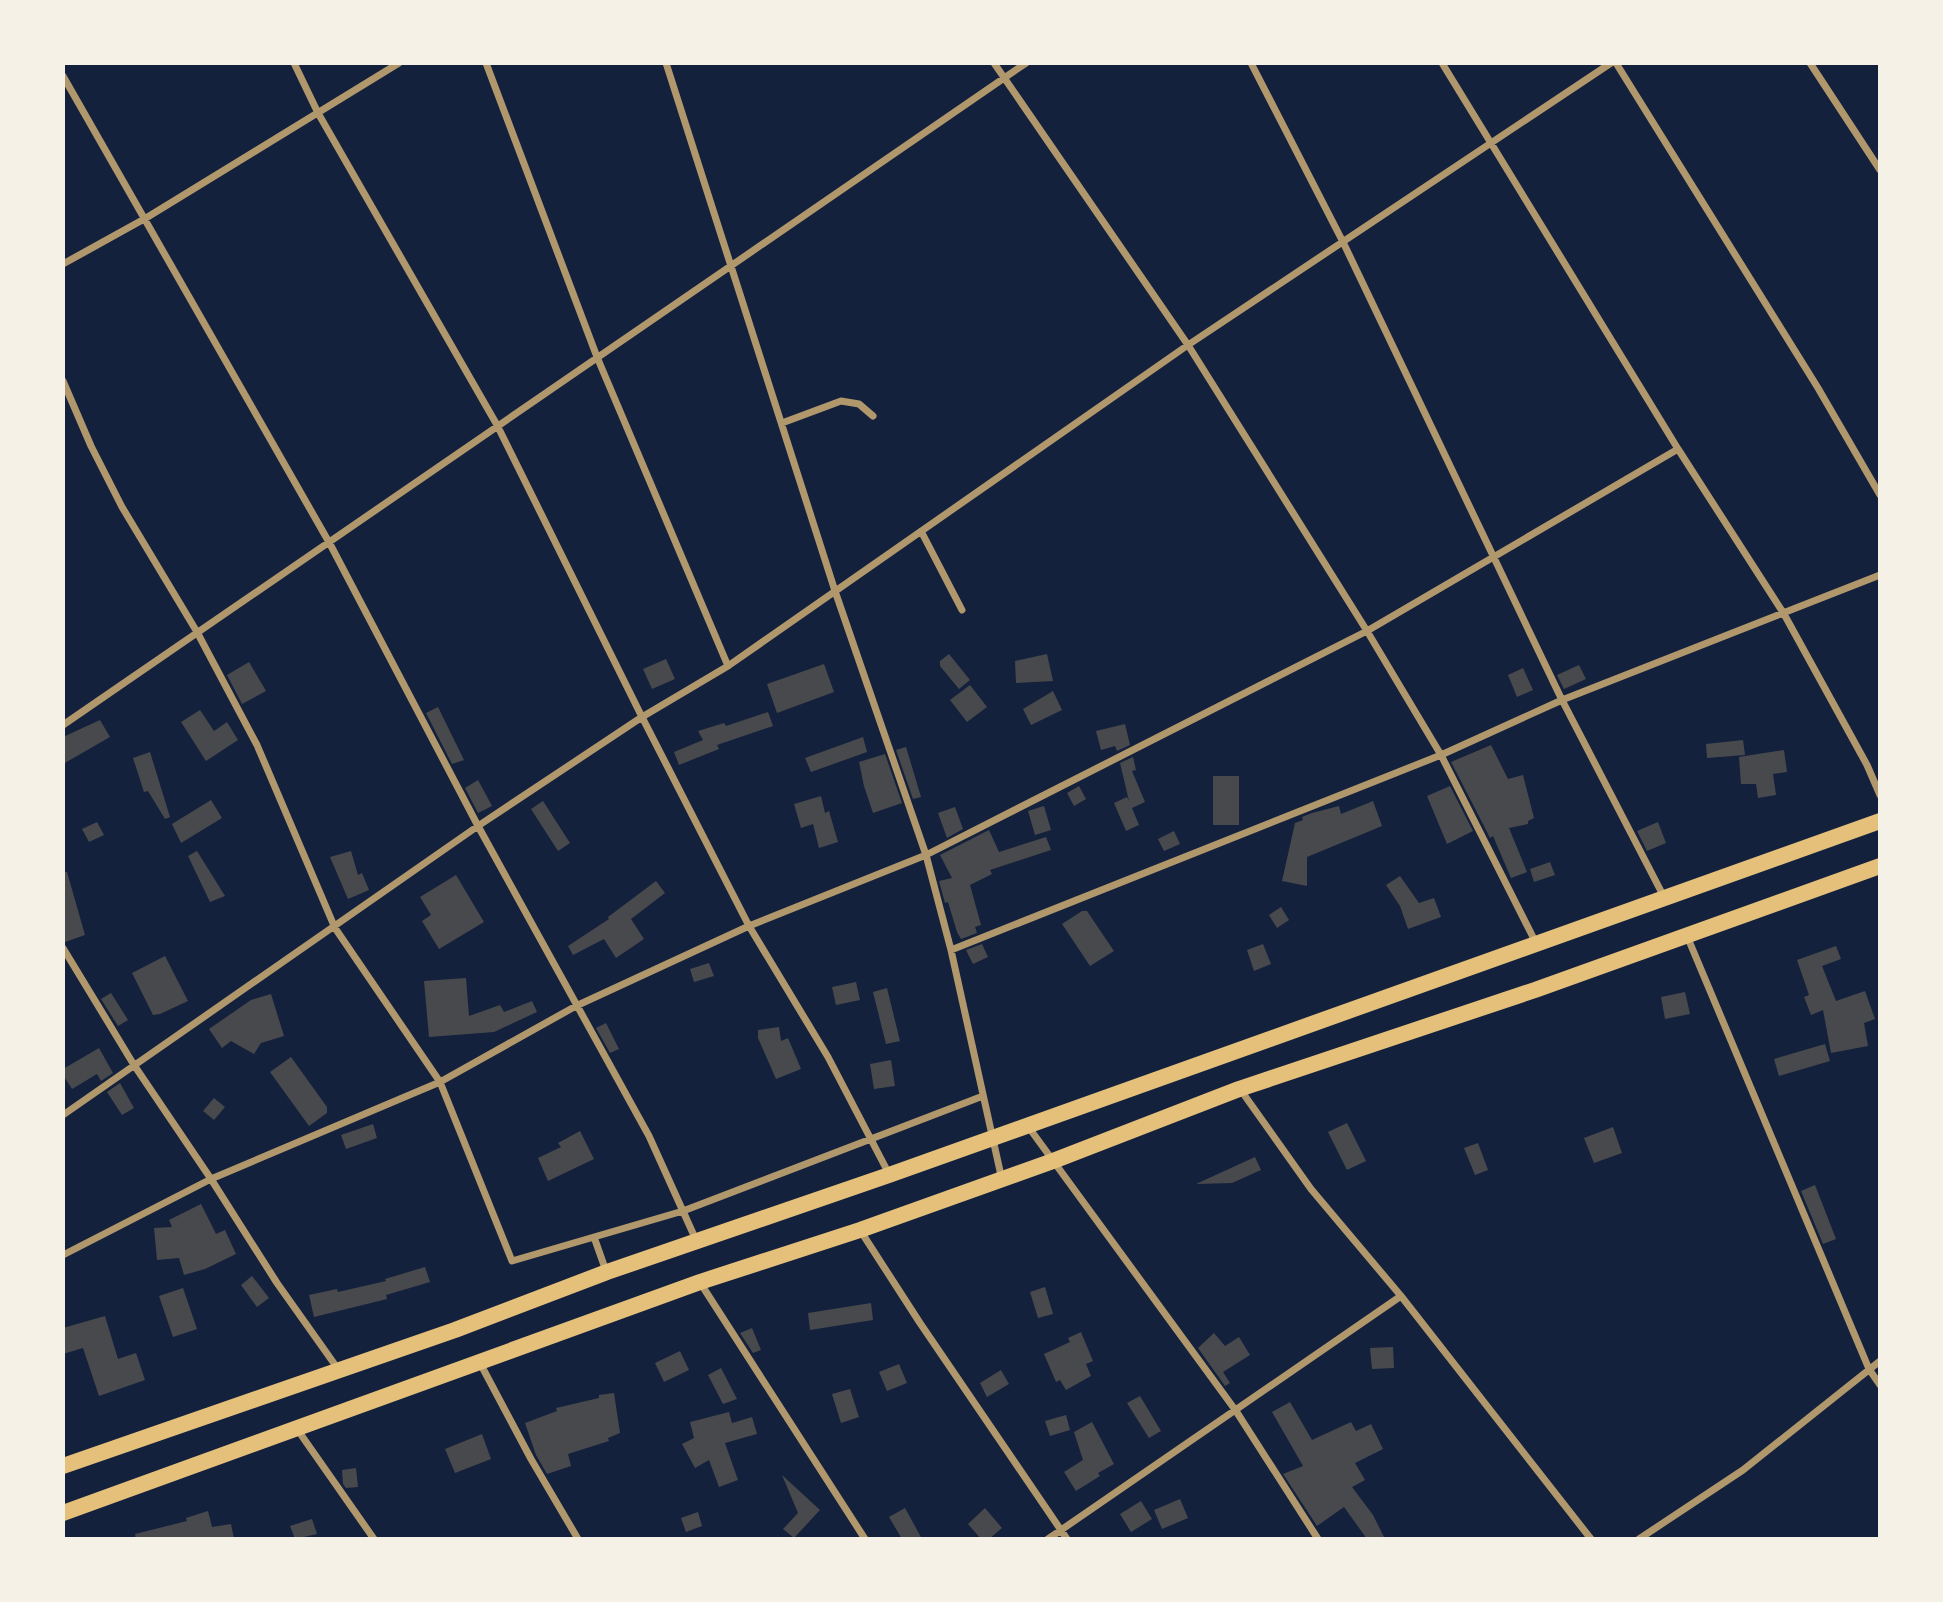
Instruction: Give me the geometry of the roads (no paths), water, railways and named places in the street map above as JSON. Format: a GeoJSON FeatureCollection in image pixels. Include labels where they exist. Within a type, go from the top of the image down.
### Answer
{"type":"FeatureCollection","features":[{"type":"Feature","properties":{"kind":"highway"},"geometry":{"type":"LineString","coordinates":[[63,1466],[1880,821]]}},
{"type":"Feature","properties":{"kind":"highway"},"geometry":{"type":"LineString","coordinates":[[63,1513],[699,1282],[1002,1180],[1240,1088],[1535,990],[1880,866]]}},
{"type":"Feature","properties":{"kind":"street"},"geometry":{"type":"LineString","coordinates":[[294,63],[318,113],[497,425],[749,926],[828,1057],[889,1175]]}},
{"type":"Feature","properties":{"kind":"street"},"geometry":{"type":"LineString","coordinates":[[63,264],[146,218],[399,63]]}},
{"type":"Feature","properties":{"kind":"street"},"geometry":{"type":"LineString","coordinates":[[486,63],[597,357],[728,666]]}},
{"type":"Feature","properties":{"kind":"street"},"geometry":{"type":"LineString","coordinates":[[666,63],[835,591],[926,855],[951,950],[1002,1180]]}},
{"type":"Feature","properties":{"kind":"street"},"geometry":{"type":"LineString","coordinates":[[993,63],[1188,345],[1367,631],[1441,755],[1536,943]]}},
{"type":"Feature","properties":{"kind":"street"},"geometry":{"type":"LineString","coordinates":[[63,725],[1026,63]]}},
{"type":"Feature","properties":{"kind":"street"},"geometry":{"type":"LineString","coordinates":[[1251,63],[1343,242],[1562,700],[1665,897]]}},
{"type":"Feature","properties":{"kind":"street"},"geometry":{"type":"LineString","coordinates":[[1442,63],[1678,449],[1784,614],[1867,765],[1880,795]]}},
{"type":"Feature","properties":{"kind":"street"},"geometry":{"type":"LineString","coordinates":[[63,1115],[478,826],[642,717],[728,666],[1188,345],[1614,63],[1818,388],[1880,495]]}},
{"type":"Feature","properties":{"kind":"street"},"geometry":{"type":"LineString","coordinates":[[1810,63],[1880,170]]}},
{"type":"Feature","properties":{"kind":"street"},"geometry":{"type":"LineString","coordinates":[[63,76],[330,544],[478,826],[649,1136],[697,1241]]}},
{"type":"Feature","properties":{"kind":"street"},"geometry":{"type":"LineString","coordinates":[[63,381],[91,446],[122,507],[197,632],[257,745],[335,928],[440,1082],[512,1261],[683,1211],[983,1096]]}},
{"type":"Feature","properties":{"kind":"street"},"geometry":{"type":"LineString","coordinates":[[782,423],[841,401],[859,404],[873,416]]}},
{"type":"Feature","properties":{"kind":"street"},"geometry":{"type":"LineString","coordinates":[[63,1255],[212,1179],[440,1082],[576,1006],[749,926],[926,855],[1367,631],[1678,449]]}},
{"type":"Feature","properties":{"kind":"street"},"geometry":{"type":"LineString","coordinates":[[921,531],[962,610]]}},
{"type":"Feature","properties":{"kind":"street"},"geometry":{"type":"LineString","coordinates":[[951,950],[1441,755],[1562,700],[1880,575]]}},
{"type":"Feature","properties":{"kind":"street"},"geometry":{"type":"LineString","coordinates":[[1686,935],[1869,1369],[1880,1385]]}},
{"type":"Feature","properties":{"kind":"street"},"geometry":{"type":"LineString","coordinates":[[63,948],[134,1065],[212,1179],[277,1283],[339,1370]]}},
{"type":"Feature","properties":{"kind":"street"},"geometry":{"type":"LineString","coordinates":[[1240,1088],[1311,1189],[1401,1296],[1591,1539]]}},
{"type":"Feature","properties":{"kind":"street"},"geometry":{"type":"LineString","coordinates":[[1027,1125],[1236,1411],[1318,1539]]}},
{"type":"Feature","properties":{"kind":"street"},"geometry":{"type":"LineString","coordinates":[[860,1230],[1068,1539]]}},
{"type":"Feature","properties":{"kind":"street"},"geometry":{"type":"LineString","coordinates":[[594,1237],[607,1272]]}},
{"type":"Feature","properties":{"kind":"street"},"geometry":{"type":"LineString","coordinates":[[699,1282],[865,1539]]}},
{"type":"Feature","properties":{"kind":"street"},"geometry":{"type":"LineString","coordinates":[[1048,1539],[1401,1296]]}},
{"type":"Feature","properties":{"kind":"street"},"geometry":{"type":"LineString","coordinates":[[1640,1539],[1743,1471],[1880,1361]]}},
{"type":"Feature","properties":{"kind":"street"},"geometry":{"type":"LineString","coordinates":[[480,1363],[531,1459],[578,1539]]}},
{"type":"Feature","properties":{"kind":"street"},"geometry":{"type":"LineString","coordinates":[[297,1429],[374,1539]]}}]}
